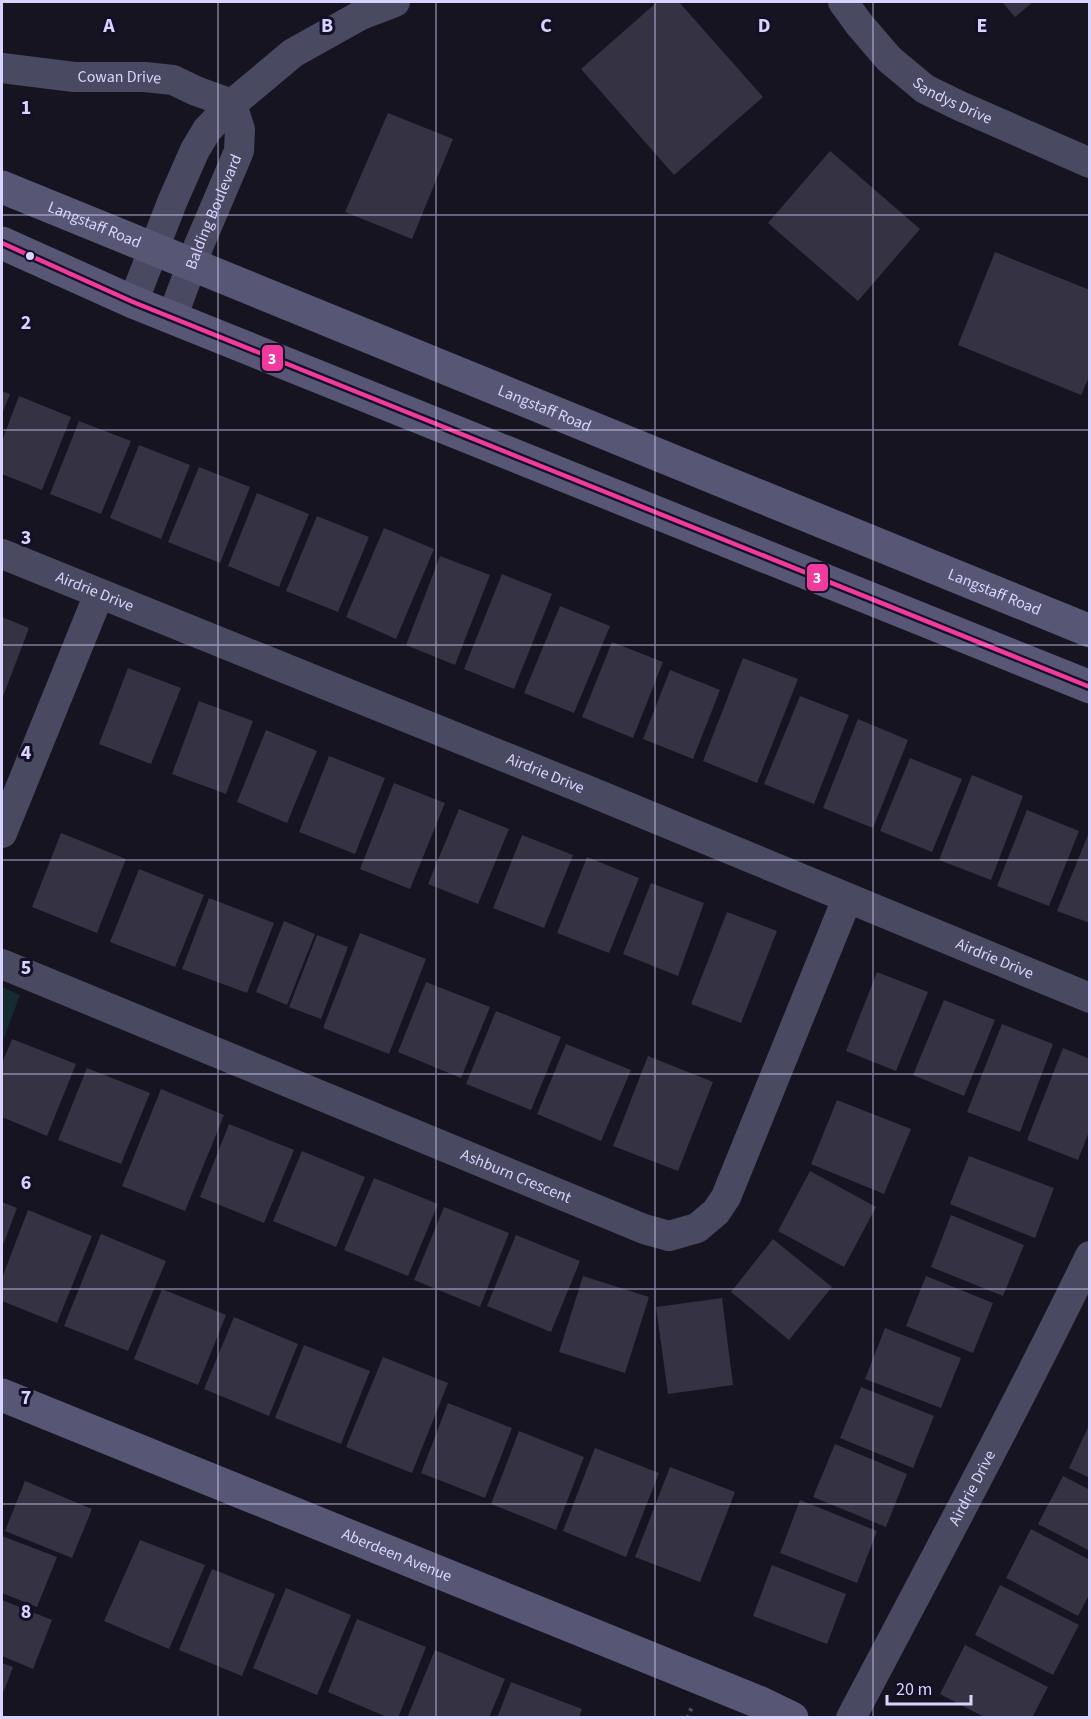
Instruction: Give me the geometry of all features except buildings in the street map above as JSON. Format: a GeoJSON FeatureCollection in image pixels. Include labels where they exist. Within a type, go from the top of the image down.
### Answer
{"type":"FeatureCollection","features":[{"type":"Feature","properties":{"kind":"main road","name":"Langstaff Road"},"geometry":{"type":"LineString","coordinates":[[2,187],[1089,631]]}},
{"type":"Feature","properties":{"kind":"main road"},"geometry":{"type":"LineString","coordinates":[[2,243],[172,318],[1089,687]]}},
{"type":"Feature","properties":{"kind":"main road","name":"Aberdeen Avenue"},"geometry":{"type":"LineString","coordinates":[[2,1395],[761,1703],[792,1718]]}},
{"type":"Feature","properties":{"kind":"street"},"geometry":{"type":"LineString","coordinates":[[133,302],[153,247],[195,150],[207,130],[232,104],[293,53],[361,15],[395,2]]}},
{"type":"Feature","properties":{"kind":"street","name":"Sandys Drive"},"geometry":{"type":"LineString","coordinates":[[843,2],[858,24],[889,59],[925,89],[1089,163]]}},
{"type":"Feature","properties":{"kind":"street","name":"Cowan Drive"},"geometry":{"type":"LineString","coordinates":[[2,68],[74,77],[145,77],[173,80],[195,91],[232,104]]}},
{"type":"Feature","properties":{"kind":"street","name":"Balding Boulevard"},"geometry":{"type":"LineString","coordinates":[[172,318],[191,264],[239,151],[240,130],[232,104]]}},
{"type":"Feature","properties":{"kind":"street","name":"Airdrie Drive"},"geometry":{"type":"LineString","coordinates":[[2,554],[578,787],[1089,998]]}},
{"type":"Feature","properties":{"kind":"street"},"geometry":{"type":"LineString","coordinates":[[2,833],[99,594]]}},
{"type":"Feature","properties":{"kind":"street","name":"Ashburn Crescent"},"geometry":{"type":"LineString","coordinates":[[2,964],[633,1225],[669,1236],[697,1228],[716,1212],[726,1197],[847,899]]}},
{"type":"Feature","properties":{"kind":"street","name":"Airdrie Drive"},"geometry":{"type":"LineString","coordinates":[[851,1718],[1048,1342],[1089,1256]]}},
{"type":"Feature","properties":{"kind":"green space"},"geometry":{"type":"Polygon","coordinates":[[[2,987],[20,995],[2,1043],[2,987]]]}},
{"type":"Feature","properties":{"kind":"transit line","name":"3"},"geometry":{"type":"LineString","coordinates":[[2,243],[133,302],[1090,687]]}}]}
